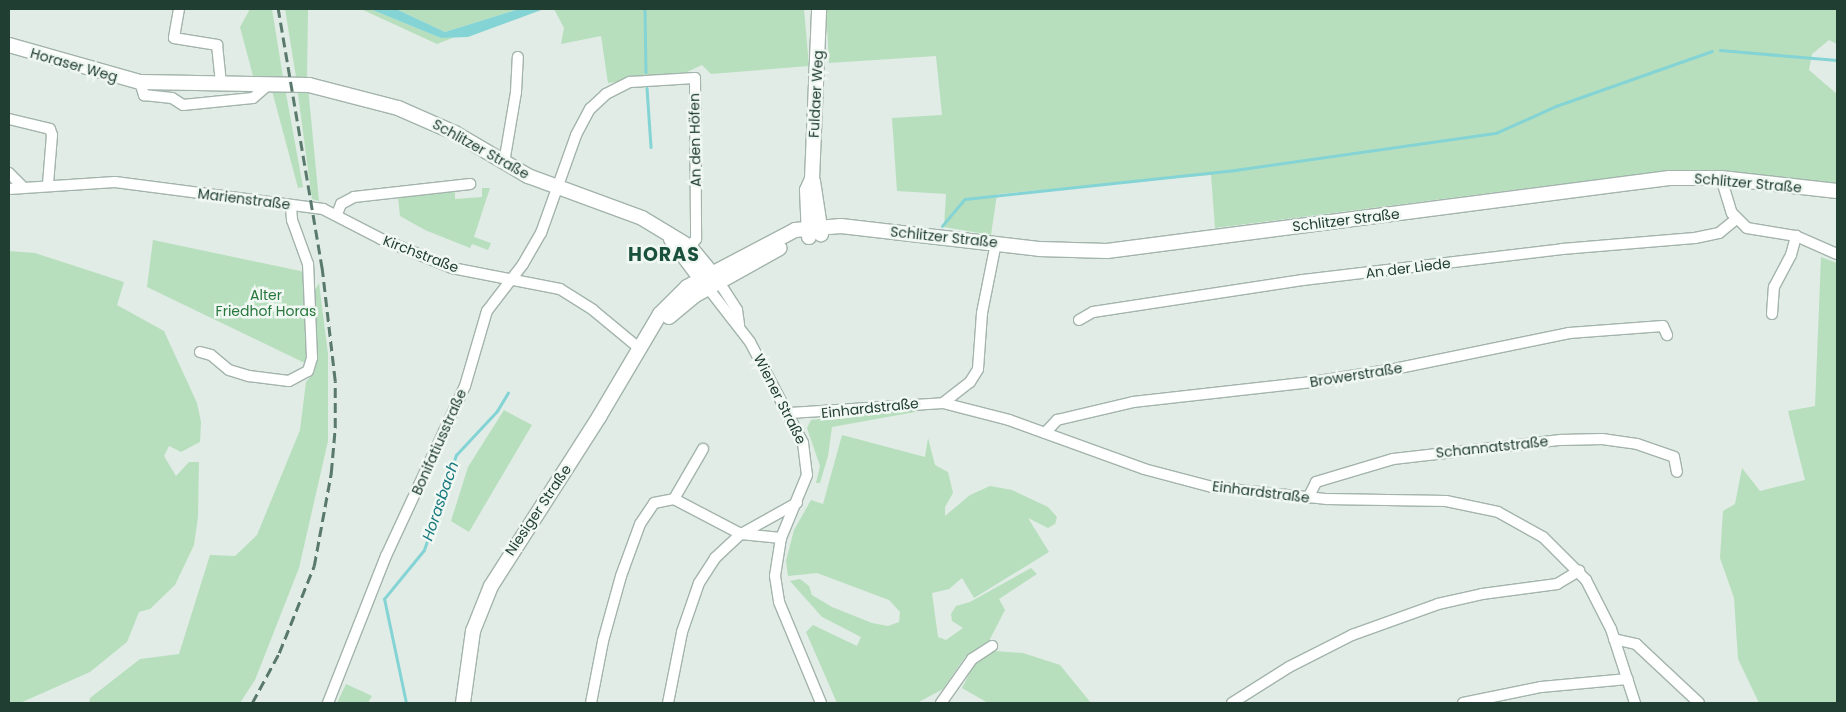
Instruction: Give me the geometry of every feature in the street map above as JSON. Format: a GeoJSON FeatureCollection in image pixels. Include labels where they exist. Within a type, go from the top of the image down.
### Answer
{"type":"FeatureCollection","features":[{"type":"Feature","properties":{"kind":"main road","name":"Fuldaer Weg"},"geometry":{"type":"LineString","coordinates":[[814,231],[816,190],[812,179],[819,9]]}},
{"type":"Feature","properties":{"kind":"main road","name":"Horaser Weg"},"geometry":{"type":"LineString","coordinates":[[9,45],[140,82],[277,83]]}},
{"type":"Feature","properties":{"kind":"main road","name":"Schlitzer Straße"},"geometry":{"type":"LineString","coordinates":[[277,83],[310,84],[398,108],[455,133],[504,163],[559,187],[632,214],[671,238],[690,247],[710,281]]}},
{"type":"Feature","properties":{"kind":"main road","name":"Schlitzer Straße"},"geometry":{"type":"LineString","coordinates":[[710,281],[791,232],[855,229],[904,231],[1067,251],[1128,250],[1623,183],[1721,178],[1837,191]]}},
{"type":"Feature","properties":{"kind":"main road","name":"Schlitzer Straße"},"geometry":{"type":"LineString","coordinates":[[671,238],[710,281]]}},
{"type":"Feature","properties":{"kind":"main road","name":"Niesiger Straße"},"geometry":{"type":"LineString","coordinates":[[464,703],[467,655],[491,586],[599,418],[640,348],[669,304],[710,281]]}},
{"type":"Feature","properties":{"kind":"street"},"geometry":{"type":"LineString","coordinates":[[179,9],[174,38],[217,45],[221,83]]}},
{"type":"Feature","properties":{"kind":"street"},"geometry":{"type":"LineString","coordinates":[[504,163],[516,92],[518,57]]}},
{"type":"Feature","properties":{"kind":"street","name":"An den Höfen"},"geometry":{"type":"LineString","coordinates":[[559,187],[576,136],[590,109],[606,94],[630,82],[694,78],[696,239],[690,247]]}},
{"type":"Feature","properties":{"kind":"street","name":"Horaser Weg"},"geometry":{"type":"LineString","coordinates":[[140,82],[144,95],[172,98],[184,105],[253,98],[277,83]]}},
{"type":"Feature","properties":{"kind":"street"},"geometry":{"type":"LineString","coordinates":[[9,119],[50,129],[52,135],[48,184]]}},
{"type":"Feature","properties":{"kind":"street"},"geometry":{"type":"LineString","coordinates":[[9,173],[22,186]]}},
{"type":"Feature","properties":{"kind":"street"},"geometry":{"type":"LineString","coordinates":[[1721,178],[1726,200],[1736,219],[1752,231],[1796,236],[1837,254]]}},
{"type":"Feature","properties":{"kind":"street","name":"Marienstraße"},"geometry":{"type":"LineString","coordinates":[[9,189],[48,184],[115,182],[291,206],[311,207],[337,214]]}},
{"type":"Feature","properties":{"kind":"street"},"geometry":{"type":"LineString","coordinates":[[337,214],[342,204],[354,198],[470,184]]}},
{"type":"Feature","properties":{"kind":"street","name":"Bonifatiusstraße"},"geometry":{"type":"LineString","coordinates":[[328,703],[386,556],[464,386],[487,311],[510,278],[523,264],[541,233],[559,187]]}},
{"type":"Feature","properties":{"kind":"street"},"geometry":{"type":"LineString","coordinates":[[200,352],[211,355],[229,370],[249,376],[289,381],[308,371],[312,358],[308,264],[292,220],[291,206]]}},
{"type":"Feature","properties":{"kind":"street","name":"Kirchstraße"},"geometry":{"type":"LineString","coordinates":[[337,214],[381,239],[452,268],[560,289],[576,297],[640,348]]}},
{"type":"Feature","properties":{"kind":"street","name":"An der Liede"},"geometry":{"type":"LineString","coordinates":[[1079,320],[1093,312],[1303,280],[1562,248],[1694,238],[1719,233],[1736,219]]}},
{"type":"Feature","properties":{"kind":"street"},"geometry":{"type":"LineString","coordinates":[[1772,314],[1774,287],[1791,255],[1796,236]]}},
{"type":"Feature","properties":{"kind":"street"},"geometry":{"type":"LineString","coordinates":[[943,403],[970,382],[978,369],[982,313],[996,243]]}},
{"type":"Feature","properties":{"kind":"street","name":"Wiener Straße"},"geometry":{"type":"LineString","coordinates":[[710,281],[737,310],[739,325],[790,413],[807,457],[807,475],[798,502],[781,538],[776,557],[776,589],[821,703]]}},
{"type":"Feature","properties":{"kind":"street","name":"Browerstraße"},"geometry":{"type":"LineString","coordinates":[[1045,434],[1057,420],[1116,406],[1380,372],[1569,333],[1663,326],[1667,335]]}},
{"type":"Feature","properties":{"kind":"street","name":"Einhardstraße"},"geometry":{"type":"LineString","coordinates":[[790,413],[943,403],[983,412],[1144,469],[1195,483],[1246,493],[1308,498],[1433,500],[1485,508],[1510,518],[1543,536],[1579,571],[1597,597],[1614,638],[1635,703]]}},
{"type":"Feature","properties":{"kind":"street","name":"Schannatstraße"},"geometry":{"type":"LineString","coordinates":[[1308,498],[1316,482],[1393,459],[1561,440],[1602,439],[1637,444],[1674,457],[1677,472]]}},
{"type":"Feature","properties":{"kind":"street"},"geometry":{"type":"LineString","coordinates":[[674,499],[703,450]]}},
{"type":"Feature","properties":{"kind":"street"},"geometry":{"type":"LineString","coordinates":[[591,703],[606,632],[640,524],[654,503],[674,499],[741,534],[781,538]]}},
{"type":"Feature","properties":{"kind":"street"},"geometry":{"type":"LineString","coordinates":[[668,703],[682,632],[699,583],[714,558],[741,534],[798,502]]}},
{"type":"Feature","properties":{"kind":"street"},"geometry":{"type":"LineString","coordinates":[[1232,703],[1289,667],[1352,635],[1438,604],[1482,594],[1557,584],[1579,571]]}},
{"type":"Feature","properties":{"kind":"street"},"geometry":{"type":"LineString","coordinates":[[1614,638],[1636,644],[1698,703]]}},
{"type":"Feature","properties":{"kind":"street"},"geometry":{"type":"LineString","coordinates":[[941,703],[972,659],[992,646]]}},
{"type":"Feature","properties":{"kind":"street"},"geometry":{"type":"LineString","coordinates":[[1463,703],[1541,688],[1628,679]]}},
{"type":"Feature","properties":{"kind":"green space"},"geometry":{"type":"Polygon","coordinates":[[[250,9],[272,9],[283,77],[253,76],[240,27],[250,9]]]}},
{"type":"Feature","properties":{"kind":"green space"},"geometry":{"type":"Polygon","coordinates":[[[285,9],[308,9],[307,78],[296,77],[285,9]]]}},
{"type":"Feature","properties":{"kind":"green space"},"geometry":{"type":"Polygon","coordinates":[[[361,9],[370,9],[441,38],[455,37],[437,44],[361,9]]]}},
{"type":"Feature","properties":{"kind":"green space"},"geometry":{"type":"Polygon","coordinates":[[[396,9],[519,9],[445,32],[396,9]]]}},
{"type":"Feature","properties":{"kind":"green space"},"geometry":{"type":"Polygon","coordinates":[[[554,9],[804,9],[809,66],[711,74],[702,65],[687,72],[608,83],[601,36],[561,44],[564,28],[554,9]]]}},
{"type":"Feature","properties":{"kind":"green space"},"geometry":{"type":"Polygon","coordinates":[[[826,9],[1837,9],[1837,44],[1829,40],[1812,54],[1809,70],[1837,94],[1837,186],[1756,174],[1694,171],[1560,184],[1215,228],[1211,175],[997,194],[991,235],[944,227],[946,194],[897,191],[892,118],[942,115],[936,56],[829,63],[826,9]]]}},
{"type":"Feature","properties":{"kind":"green space"},"geometry":{"type":"Polygon","coordinates":[[[271,87],[285,88],[303,187],[298,188],[271,87]]]}},
{"type":"Feature","properties":{"kind":"green space"},"geometry":{"type":"Polygon","coordinates":[[[297,87],[308,87],[319,201],[312,199],[297,87]]]}},
{"type":"Feature","properties":{"kind":"green space"},"geometry":{"type":"Polygon","coordinates":[[[482,188],[490,188],[474,237],[491,243],[488,250],[472,244],[470,248],[425,230],[400,216],[398,197],[455,192],[455,199],[482,197],[482,188]]]}},
{"type":"Feature","properties":{"kind":"green space","name":"Alter Friedhof Horas"},"geometry":{"type":"Polygon","coordinates":[[[153,240],[305,272],[309,365],[147,287],[153,240]]]}},
{"type":"Feature","properties":{"kind":"green space"},"geometry":{"type":"Polygon","coordinates":[[[9,251],[35,253],[124,282],[117,305],[164,331],[197,403],[201,422],[200,442],[181,452],[169,446],[164,456],[176,476],[189,462],[199,462],[198,517],[194,545],[175,585],[150,609],[139,612],[127,642],[90,672],[20,703],[9,703],[9,251]]]}},
{"type":"Feature","properties":{"kind":"green space"},"geometry":{"type":"Polygon","coordinates":[[[1821,257],[1837,263],[1837,703],[1759,703],[1738,659],[1734,598],[1720,558],[1723,511],[1735,504],[1742,468],[1760,491],[1805,480],[1788,411],[1815,406],[1821,257]]]}},
{"type":"Feature","properties":{"kind":"green space"},"geometry":{"type":"Polygon","coordinates":[[[319,283],[328,354],[328,441],[299,568],[255,680],[240,703],[89,703],[90,698],[140,659],[179,654],[210,555],[235,556],[257,535],[300,430],[306,382],[315,371],[314,292],[319,283]]]}},
{"type":"Feature","properties":{"kind":"green space"},"geometry":{"type":"Polygon","coordinates":[[[915,408],[915,412],[832,427],[828,456],[820,483],[816,483],[820,466],[807,428],[811,420],[915,408]]]}},
{"type":"Feature","properties":{"kind":"green space"},"geometry":{"type":"Polygon","coordinates":[[[504,410],[532,425],[469,532],[451,521],[468,467],[504,410]]]}},
{"type":"Feature","properties":{"kind":"green space"},"geometry":{"type":"Polygon","coordinates":[[[842,435],[925,457],[928,438],[935,465],[948,472],[953,493],[945,507],[945,516],[970,495],[990,486],[1012,490],[1048,507],[1057,517],[1055,524],[1048,528],[1028,518],[1049,552],[974,598],[962,578],[949,589],[932,593],[938,637],[946,640],[963,628],[952,621],[951,614],[956,606],[970,602],[1031,568],[1037,574],[999,599],[1005,610],[989,641],[965,657],[943,689],[917,703],[837,703],[806,632],[813,625],[857,646],[861,637],[822,617],[790,581],[800,579],[809,586],[812,595],[832,607],[872,623],[888,626],[899,622],[900,612],[889,600],[817,573],[788,576],[786,561],[794,530],[811,500],[823,504],[842,435]]]}},
{"type":"Feature","properties":{"kind":"green space"},"geometry":{"type":"Polygon","coordinates":[[[995,651],[1023,653],[1060,665],[1091,703],[988,703],[962,688],[975,663],[995,651]]]}},
{"type":"Feature","properties":{"kind":"green space"},"geometry":{"type":"Polygon","coordinates":[[[346,684],[372,696],[368,703],[337,703],[346,684]]]}},
{"type":"Feature","properties":{"kind":"water"},"geometry":{"type":"Polygon","coordinates":[[[370,9],[396,9],[445,32],[519,9],[544,9],[468,37],[441,38],[370,9]]]}},
{"type":"Feature","properties":{"kind":"waterway","name":"Horasbach"},"geometry":{"type":"LineString","coordinates":[[645,9],[646,72]]}},
{"type":"Feature","properties":{"kind":"waterway"},"geometry":{"type":"LineString","coordinates":[[1720,50],[1837,60]]}},
{"type":"Feature","properties":{"kind":"waterway"},"geometry":{"type":"LineString","coordinates":[[942,226],[965,199],[1235,170],[1496,133],[1556,106],[1712,51]]}},
{"type":"Feature","properties":{"kind":"waterway","name":"Horasbach"},"geometry":{"type":"LineString","coordinates":[[647,88],[651,147]]}},
{"type":"Feature","properties":{"kind":"waterway","name":"Horasbach"},"geometry":{"type":"LineString","coordinates":[[406,703],[384,599],[424,550],[456,455],[497,411],[508,393]]}},
{"type":"Feature","properties":{"kind":"railway"},"geometry":{"type":"LineString","coordinates":[[252,703],[279,653],[314,566],[331,473],[335,428],[335,381],[322,269],[278,9]]}},
{"type":"Feature","properties":{"kind":"district","name":"HORAS"},"geometry":{"type":"Point","coordinates":[664,255]}}]}
